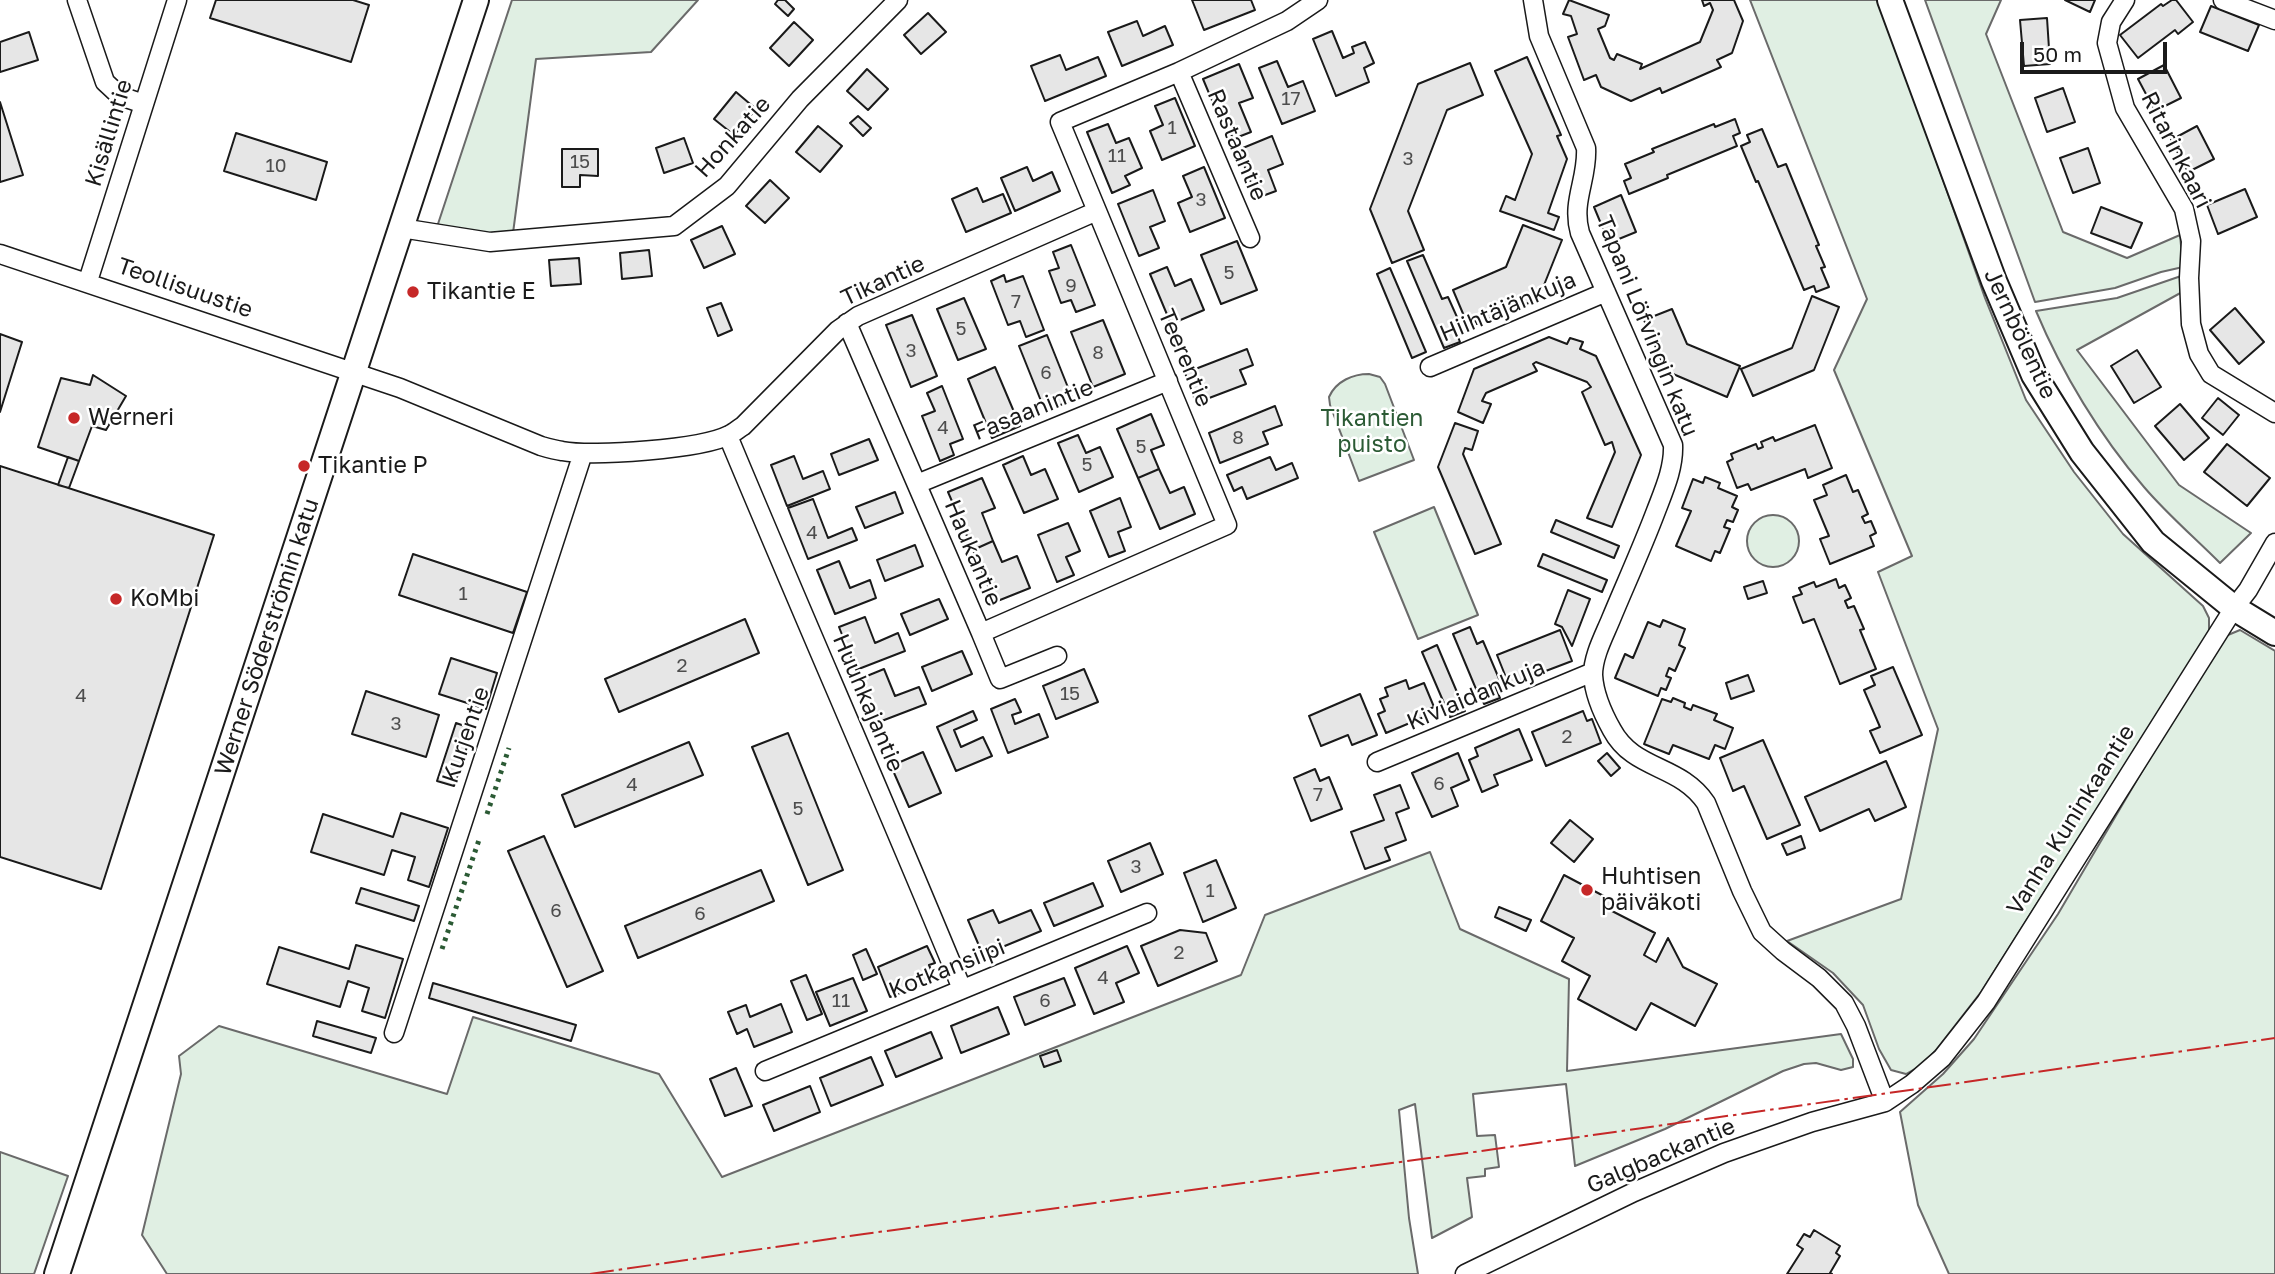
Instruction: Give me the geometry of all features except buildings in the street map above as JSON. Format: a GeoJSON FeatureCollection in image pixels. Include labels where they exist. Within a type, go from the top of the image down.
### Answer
{"type":"FeatureCollection","features":[{"type":"Feature","properties":{"kind":"street"},"geometry":{"type":"LineString","coordinates":[[77,0],[105,82],[120,96],[144,104]]}},
{"type":"Feature","properties":{"kind":"street","name":"Kisällintie"},"geometry":{"type":"LineString","coordinates":[[88,281],[177,0]]}},
{"type":"Feature","properties":{"kind":"street","name":"Werner Söderströmin katu"},"geometry":{"type":"LineString","coordinates":[[57,1274],[476,0]]}},
{"type":"Feature","properties":{"kind":"street","name":"Honkatie"},"geometry":{"type":"LineString","coordinates":[[401,229],[490,242],[674,226],[727,186],[800,99],[898,0]]}},
{"type":"Feature","properties":{"kind":"street"},"geometry":{"type":"LineString","coordinates":[[1097,211],[1060,122],[1179,72],[1287,21],[1318,0]]}},
{"type":"Feature","properties":{"kind":"street","name":"Tapani Löfvingin katu"},"geometry":{"type":"LineString","coordinates":[[1534,0],[1539,36],[1586,148],[1586,167],[1576,214],[1580,233],[1671,439],[1673,458],[1645,538],[1600,645],[1593,672],[1598,699],[1611,729],[1636,757],[1686,781],[1698,791],[1706,803],[1762,932],[1844,1003],[1856,1026],[1885,1102]]}},
{"type":"Feature","properties":{"kind":"street","name":"Jernbölentie"},"geometry":{"type":"LineString","coordinates":[[1890,0],[1994,281],[2034,375],[2082,452],[2153,542],[2234,608],[2275,634]]}},
{"type":"Feature","properties":{"kind":"street","name":"Ritarinkaari"},"geometry":{"type":"LineString","coordinates":[[2125,0],[2110,22],[2108,43],[2125,108],[2184,209],[2191,241],[2190,324],[2199,354],[2211,374],[2275,412]]}},
{"type":"Feature","properties":{"kind":"street"},"geometry":{"type":"LineString","coordinates":[[2223,0],[2275,20]]}},
{"type":"Feature","properties":{"kind":"street","name":"Rastaantie"},"geometry":{"type":"LineString","coordinates":[[1179,72],[1250,238]]}},
{"type":"Feature","properties":{"kind":"street","name":"Tikantie"},"geometry":{"type":"LineString","coordinates":[[354,372],[541,446],[563,452],[691,445],[728,436],[758,413],[847,323],[1097,211]]}},
{"type":"Feature","properties":{"kind":"street","name":"Teerentie"},"geometry":{"type":"LineString","coordinates":[[1097,211],[1227,525]]}},
{"type":"Feature","properties":{"kind":"street","name":"Teollisuustie"},"geometry":{"type":"LineString","coordinates":[[0,254],[88,281],[354,372]]}},
{"type":"Feature","properties":{"kind":"street","name":"Hiihtäjänkuja"},"geometry":{"type":"LineString","coordinates":[[1430,367],[1606,292]]}},
{"type":"Feature","properties":{"kind":"street","name":"Haukantie"},"geometry":{"type":"LineString","coordinates":[[847,323],[981,633],[1227,525]]}},
{"type":"Feature","properties":{"kind":"street","name":"Fasaanintie"},"geometry":{"type":"LineString","coordinates":[[917,484],[1168,381]]}},
{"type":"Feature","properties":{"kind":"street","name":"Huuhkajantie"},"geometry":{"type":"LineString","coordinates":[[728,436],[962,989]]}},
{"type":"Feature","properties":{"kind":"street","name":"Kurjentie"},"geometry":{"type":"LineString","coordinates":[[394,1032],[583,453]]}},
{"type":"Feature","properties":{"kind":"street","name":"Vanha Kuninkaantie"},"geometry":{"type":"LineString","coordinates":[[1885,1102],[1927,1072],[1965,1031],[1986,1002],[2234,608],[2248,590],[2275,543]]}},
{"type":"Feature","properties":{"kind":"street"},"geometry":{"type":"LineString","coordinates":[[981,633],[1000,680],[1057,656]]}},
{"type":"Feature","properties":{"kind":"street","name":"Kiviaidankuja"},"geometry":{"type":"LineString","coordinates":[[1377,762],[1593,672]]}},
{"type":"Feature","properties":{"kind":"street","name":"Kotkansiipi"},"geometry":{"type":"LineString","coordinates":[[765,1071],[1147,913]]}},
{"type":"Feature","properties":{"kind":"street","name":"Galgbackantie"},"geometry":{"type":"LineString","coordinates":[[1465,1274],[1634,1192],[1724,1153],[1812,1122],[1885,1102]]}},
{"type":"Feature","properties":{"kind":"green space"},"geometry":{"type":"Polygon","coordinates":[[[512,0],[698,0],[651,52],[536,59],[513,233],[491,236],[436,230],[512,0]]]}},
{"type":"Feature","properties":{"kind":"green space"},"geometry":{"type":"Polygon","coordinates":[[[1750,0],[1879,0],[1985,298],[2026,400],[2074,472],[2123,534],[2203,606],[2209,618],[2209,632],[1981,992],[1936,1050],[1922,1065],[1906,1074],[1891,1070],[1879,1049],[1863,1005],[1833,973],[1787,941],[1901,899],[1938,729],[1878,572],[1912,556],[1834,370],[1867,299],[1750,0]]]}},
{"type":"Feature","properties":{"kind":"green space"},"geometry":{"type":"Polygon","coordinates":[[[1925,0],[2001,0],[1986,34],[2063,232],[2127,258],[2180,235],[2183,267],[2115,288],[2035,302],[1925,0]]]}},
{"type":"Feature","properties":{"kind":"green space"},"geometry":{"type":"Polygon","coordinates":[[[2184,275],[2184,291],[2077,350],[2179,485],[2251,533],[2220,563],[2153,497],[2112,447],[2070,380],[2036,311],[2117,298],[2184,275]]]}},
{"type":"Feature","properties":{"kind":"green space","name":"Tikantien puisto"},"geometry":{"type":"Polygon","coordinates":[[[1369,374],[1380,377],[1385,384],[1414,460],[1359,481],[1329,397],[1336,387],[1346,380],[1369,374]]]}},
{"type":"Feature","properties":{"kind":"green space"},"geometry":{"type":"Polygon","coordinates":[[[1434,507],[1478,615],[1418,639],[1374,532],[1434,507]]]}},
{"type":"Feature","properties":{"kind":"green space"},"geometry":{"type":"Polygon","coordinates":[[[1773,515],[1783,517],[1791,523],[1797,531],[1797,551],[1791,559],[1783,565],[1773,567],[1763,565],[1755,559],[1749,551],[1747,541],[1749,531],[1755,523],[1763,517],[1773,515]]]}},
{"type":"Feature","properties":{"kind":"green space"},"geometry":{"type":"Polygon","coordinates":[[[2240,630],[2275,651],[2275,1274],[1949,1274],[1918,1205],[1900,1112],[1943,1074],[1974,1039],[2058,914],[2217,644],[2240,630]]]}},
{"type":"Feature","properties":{"kind":"green space"},"geometry":{"type":"Polygon","coordinates":[[[1430,852],[1460,929],[1569,979],[1567,1071],[1841,1034],[1853,1059],[1853,1067],[1841,1070],[1816,1063],[1783,1071],[1665,1129],[1575,1166],[1566,1084],[1473,1094],[1477,1136],[1495,1135],[1499,1167],[1485,1169],[1485,1176],[1467,1178],[1472,1217],[1432,1238],[1415,1104],[1399,1110],[1409,1218],[1418,1274],[167,1274],[142,1235],[181,1074],[179,1056],[219,1026],[447,1094],[473,1017],[659,1074],[722,1177],[1241,975],[1265,915],[1430,852]]]}},
{"type":"Feature","properties":{"kind":"green space"},"geometry":{"type":"Polygon","coordinates":[[[0,1152],[68,1176],[34,1274],[0,1274],[0,1152]]]}},
{"type":"Feature","properties":{"kind":"hedge"},"geometry":{"type":"LineString","coordinates":[[487,814],[509,748]]}},
{"type":"Feature","properties":{"kind":"hedge"},"geometry":{"type":"LineString","coordinates":[[442,949],[480,837]]}},
{"type":"Feature","properties":{"kind":"power"},"geometry":{"type":"LineString","coordinates":[[590,1274],[2275,1038]]}},
{"type":"Feature","properties":{"kind":"place","name":"Tikantie E"},"geometry":{"type":"Point","coordinates":[413,292]}},
{"type":"Feature","properties":{"kind":"place","name":"Werneri"},"geometry":{"type":"Point","coordinates":[74,418]}},
{"type":"Feature","properties":{"kind":"place","name":"Tikantie P"},"geometry":{"type":"Point","coordinates":[304,466]}},
{"type":"Feature","properties":{"kind":"place","name":"KoMbi"},"geometry":{"type":"Point","coordinates":[116,599]}},
{"type":"Feature","properties":{"kind":"place","name":"Huhtisen päiväkoti"},"geometry":{"type":"Point","coordinates":[1587,890]}}]}
